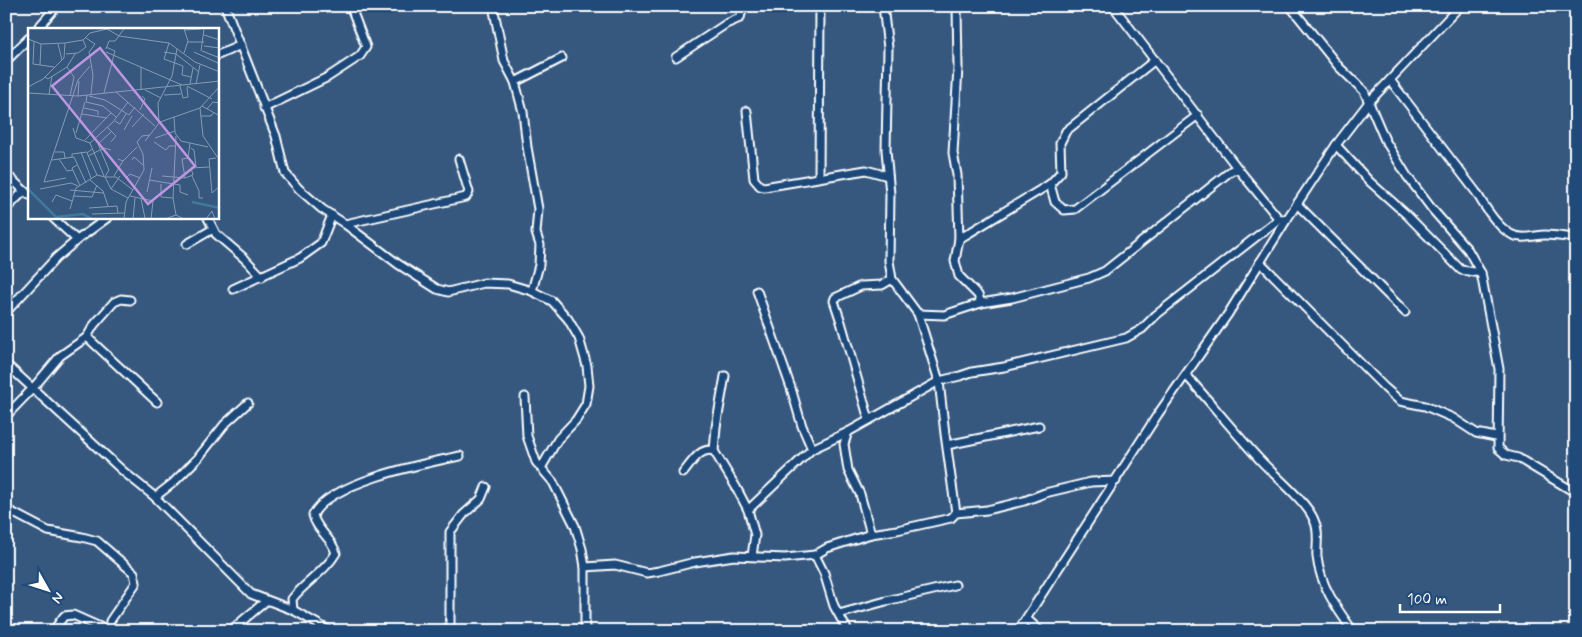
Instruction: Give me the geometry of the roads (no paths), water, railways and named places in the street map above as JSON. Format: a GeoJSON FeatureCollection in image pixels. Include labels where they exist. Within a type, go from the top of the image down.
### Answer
{"type":"FeatureCollection","features":[{"type":"Feature","properties":{"kind":"street"},"geometry":{"type":"LineString","coordinates":[[39,28],[57,6]]}},
{"type":"Feature","properties":{"kind":"street"},"geometry":{"type":"LineString","coordinates":[[225,6],[276,136],[285,173],[299,189],[398,264],[437,289],[448,292],[484,283],[508,284],[532,291],[552,301],[568,319],[579,338],[587,366],[589,386],[586,404],[576,420],[558,439],[541,468]]}},
{"type":"Feature","properties":{"kind":"street"},"geometry":{"type":"LineString","coordinates":[[493,6],[504,61],[515,82],[523,112],[538,209],[536,233],[540,245],[532,291]]}},
{"type":"Feature","properties":{"kind":"street"},"geometry":{"type":"LineString","coordinates":[[676,57],[726,24],[740,18],[743,6]]}},
{"type":"Feature","properties":{"kind":"street"},"geometry":{"type":"LineString","coordinates":[[819,177],[820,6]]}},
{"type":"Feature","properties":{"kind":"street"},"geometry":{"type":"LineString","coordinates":[[883,6],[888,48],[886,79],[890,194],[889,261],[892,279],[918,314],[940,381],[956,513]]}},
{"type":"Feature","properties":{"kind":"street"},"geometry":{"type":"LineString","coordinates":[[957,6],[958,68],[953,153],[957,176],[960,239],[955,261],[959,276],[978,295],[980,303]]}},
{"type":"Feature","properties":{"kind":"street"},"geometry":{"type":"LineString","coordinates":[[1113,6],[1239,170],[1283,219]]}},
{"type":"Feature","properties":{"kind":"street"},"geometry":{"type":"LineString","coordinates":[[1290,6],[1339,67],[1364,91],[1386,140],[1407,176],[1432,209],[1468,250],[1481,274],[1499,369],[1496,438],[1498,448],[1506,455],[1518,458],[1576,493]]}},
{"type":"Feature","properties":{"kind":"street"},"geometry":{"type":"LineString","coordinates":[[748,510],[812,449],[848,432],[940,381],[972,372],[1004,367],[1126,338],[1142,330],[1156,315],[1283,219],[1297,204],[1336,145],[1369,102],[1460,6]]}},
{"type":"Feature","properties":{"kind":"street"},"geometry":{"type":"LineString","coordinates":[[264,108],[328,77],[360,56],[366,47],[352,10]]}},
{"type":"Feature","properties":{"kind":"street"},"geometry":{"type":"LineString","coordinates":[[6,61],[28,39]]}},
{"type":"Feature","properties":{"kind":"street"},"geometry":{"type":"LineString","coordinates":[[219,54],[241,45]]}},
{"type":"Feature","properties":{"kind":"street"},"geometry":{"type":"LineString","coordinates":[[515,82],[562,58]]}},
{"type":"Feature","properties":{"kind":"street"},"geometry":{"type":"LineString","coordinates":[[960,239],[1050,184],[1062,172],[1060,143],[1066,131],[1155,60]]}},
{"type":"Feature","properties":{"kind":"street"},"geometry":{"type":"LineString","coordinates":[[1390,80],[1476,192],[1485,208],[1506,230],[1521,238],[1541,235],[1576,238]]}},
{"type":"Feature","properties":{"kind":"street"},"geometry":{"type":"LineString","coordinates":[[747,111],[754,179],[764,187],[866,170],[888,176]]}},
{"type":"Feature","properties":{"kind":"street"},"geometry":{"type":"LineString","coordinates":[[1050,184],[1055,202],[1064,210],[1075,209],[1198,115]]}},
{"type":"Feature","properties":{"kind":"street"},"geometry":{"type":"LineString","coordinates":[[1336,145],[1369,181],[1461,270],[1481,274]]}},
{"type":"Feature","properties":{"kind":"street"},"geometry":{"type":"LineString","coordinates":[[345,224],[466,197],[469,192],[459,159]]}},
{"type":"Feature","properties":{"kind":"street"},"geometry":{"type":"LineString","coordinates":[[918,314],[944,315],[980,303],[1012,298],[1089,278],[1104,271],[1232,170],[1239,170]]}},
{"type":"Feature","properties":{"kind":"street"},"geometry":{"type":"LineString","coordinates":[[6,174],[27,193],[6,209]]}},
{"type":"Feature","properties":{"kind":"street"},"geometry":{"type":"LineString","coordinates":[[1297,204],[1404,312]]}},
{"type":"Feature","properties":{"kind":"street"},"geometry":{"type":"LineString","coordinates":[[233,289],[300,258],[321,243],[332,215]]}},
{"type":"Feature","properties":{"kind":"street"},"geometry":{"type":"LineString","coordinates":[[54,219],[77,240]]}},
{"type":"Feature","properties":{"kind":"street"},"geometry":{"type":"LineString","coordinates":[[6,312],[56,258],[107,219]]}},
{"type":"Feature","properties":{"kind":"street"},"geometry":{"type":"LineString","coordinates":[[208,219],[216,234],[245,259],[262,277]]}},
{"type":"Feature","properties":{"kind":"street"},"geometry":{"type":"LineString","coordinates":[[1018,631],[1158,414],[1222,322],[1260,262],[1283,219]]}},
{"type":"Feature","properties":{"kind":"street"},"geometry":{"type":"LineString","coordinates":[[187,244],[213,229]]}},
{"type":"Feature","properties":{"kind":"street"},"geometry":{"type":"LineString","coordinates":[[1260,262],[1400,401],[1425,406],[1453,418],[1476,433],[1496,438]]}},
{"type":"Feature","properties":{"kind":"street"},"geometry":{"type":"LineString","coordinates":[[869,420],[834,301],[835,298],[861,286],[882,285],[892,279]]}},
{"type":"Feature","properties":{"kind":"street"},"geometry":{"type":"LineString","coordinates":[[757,291],[791,388],[802,426],[812,449]]}},
{"type":"Feature","properties":{"kind":"street"},"geometry":{"type":"LineString","coordinates":[[6,416],[60,356],[87,337],[94,325],[114,302],[121,299],[130,300]]}},
{"type":"Feature","properties":{"kind":"street"},"geometry":{"type":"LineString","coordinates":[[87,337],[157,402]]}},
{"type":"Feature","properties":{"kind":"street"},"geometry":{"type":"LineString","coordinates":[[6,364],[118,466],[155,497],[251,594],[294,610],[330,631]]}},
{"type":"Feature","properties":{"kind":"street"},"geometry":{"type":"LineString","coordinates":[[1186,375],[1261,461],[1306,507],[1314,520],[1318,532],[1317,557],[1322,582],[1339,611],[1354,631]]}},
{"type":"Feature","properties":{"kind":"street"},"geometry":{"type":"LineString","coordinates":[[714,451],[724,376]]}},
{"type":"Feature","properties":{"kind":"street"},"geometry":{"type":"LineString","coordinates":[[525,397],[528,436],[536,462],[553,482],[574,526],[585,567],[585,631]]}},
{"type":"Feature","properties":{"kind":"street"},"geometry":{"type":"LineString","coordinates":[[155,497],[173,483],[198,458],[225,424],[248,404]]}},
{"type":"Feature","properties":{"kind":"street"},"geometry":{"type":"LineString","coordinates":[[947,444],[1039,426]]}},
{"type":"Feature","properties":{"kind":"street"},"geometry":{"type":"LineString","coordinates":[[848,432],[844,444],[848,470],[860,494],[871,534]]}},
{"type":"Feature","properties":{"kind":"street"},"geometry":{"type":"LineString","coordinates":[[683,473],[702,452],[709,449],[714,451],[727,470],[748,510],[755,536],[752,556]]}},
{"type":"Feature","properties":{"kind":"street"},"geometry":{"type":"LineString","coordinates":[[294,610],[292,599],[336,553],[330,540],[314,521],[313,515],[316,508],[347,489],[377,476],[460,456]]}},
{"type":"Feature","properties":{"kind":"street"},"geometry":{"type":"LineString","coordinates":[[585,567],[615,565],[647,573],[712,558],[752,556],[785,558],[814,555],[827,548],[871,534],[951,518],[956,513],[986,510],[1091,482],[1116,481]]}},
{"type":"Feature","properties":{"kind":"street"},"geometry":{"type":"LineString","coordinates":[[450,631],[450,532],[464,514],[481,499],[486,487]]}},
{"type":"Feature","properties":{"kind":"street"},"geometry":{"type":"LineString","coordinates":[[6,509],[48,531],[97,541],[134,573],[136,583],[110,621],[109,631],[73,615],[64,616],[53,631]]}},
{"type":"Feature","properties":{"kind":"street"},"geometry":{"type":"LineString","coordinates":[[814,555],[824,573],[834,606],[848,631]]}},
{"type":"Feature","properties":{"kind":"street"},"geometry":{"type":"LineString","coordinates":[[839,614],[886,600],[955,585]]}},
{"type":"Feature","properties":{"kind":"street"},"geometry":{"type":"LineString","coordinates":[[230,631],[266,601]]}},
{"type":"Feature","properties":{"kind":"street"},"geometry":{"type":"LineString","coordinates":[[584,618],[590,631]]}},
{"type":"Feature","properties":{"kind":"street"},"geometry":{"type":"LineString","coordinates":[[1027,619],[1040,631]]}}]}
